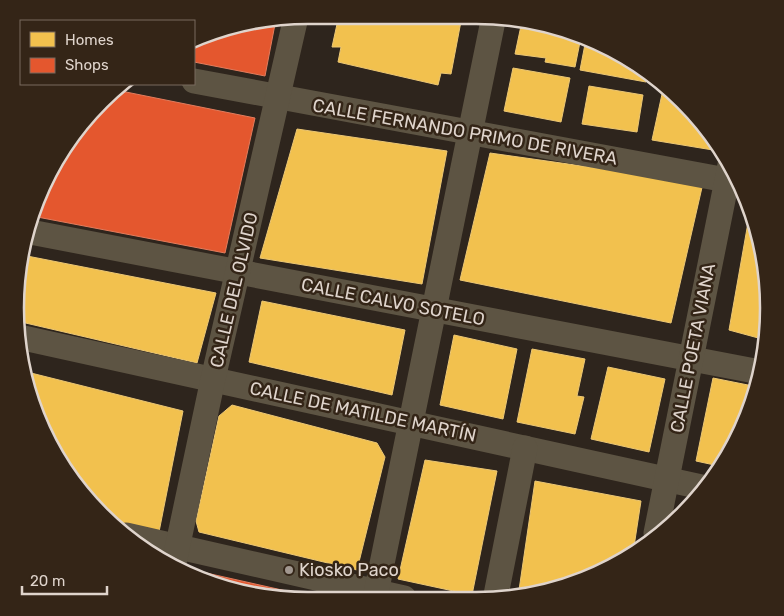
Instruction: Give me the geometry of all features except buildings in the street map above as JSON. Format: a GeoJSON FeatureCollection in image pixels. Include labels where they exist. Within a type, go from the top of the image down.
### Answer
{"type":"FeatureCollection","features":[{"type":"Feature","properties":{"kind":"street","name":"CALLE DEL OLVIDO"},"geometry":{"type":"LineString","coordinates":[[176,555],[213,379],[295,24]]}},
{"type":"Feature","properties":{"kind":"street"},"geometry":{"type":"LineString","coordinates":[[377,592],[472,133],[492,24]]}},
{"type":"Feature","properties":{"kind":"street","name":"CALLE FERNANDO PRIMO DE RIVERA"},"geometry":{"type":"LineString","coordinates":[[195,81],[472,133],[727,174]]}},
{"type":"Feature","properties":{"kind":"street","name":"CALLE POETA VIANA"},"geometry":{"type":"LineString","coordinates":[[657,527],[730,180]]}},
{"type":"Feature","properties":{"kind":"street","name":"CALLE CALVO SOTELO"},"geometry":{"type":"LineString","coordinates":[[34,232],[753,371]]}},
{"type":"Feature","properties":{"kind":"street","name":"CALLE DE MATILDE MARTÍN"},"geometry":{"type":"LineString","coordinates":[[25,337],[697,486]]}},
{"type":"Feature","properties":{"kind":"street"},"geometry":{"type":"LineString","coordinates":[[497,592],[525,448]]}},
{"type":"Feature","properties":{"kind":"street"},"geometry":{"type":"LineString","coordinates":[[153,546],[176,555],[361,592]]}},
{"type":"Feature","properties":{"kind":"place","name":"Kiosko Paco"},"geometry":{"type":"Point","coordinates":[289,570]}}]}
